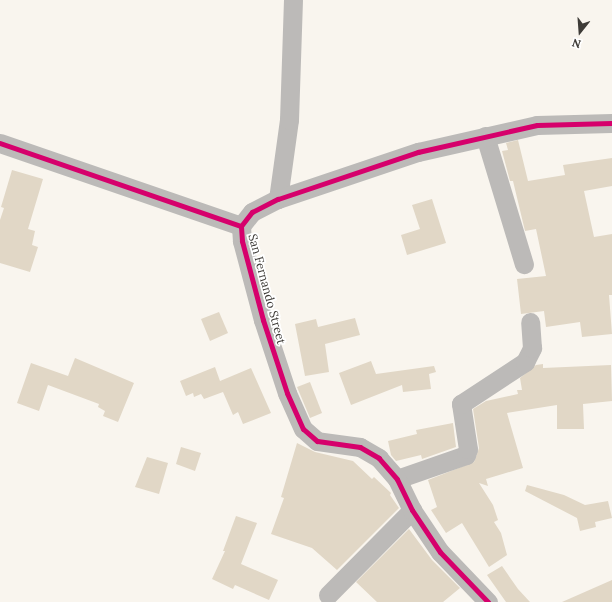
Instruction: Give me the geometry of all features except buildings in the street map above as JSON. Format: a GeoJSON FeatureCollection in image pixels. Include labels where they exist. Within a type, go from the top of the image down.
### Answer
{"type":"FeatureCollection","features":[{"type":"Feature","properties":{"kind":"street"},"geometry":{"type":"LineString","coordinates":[[278,199],[289,120],[293,0]]}},
{"type":"Feature","properties":{"kind":"street","name":"San Fernando Street"},"geometry":{"type":"LineString","coordinates":[[488,602],[440,552],[412,510],[397,479],[372,452],[360,447],[317,441],[303,429],[287,393],[263,320],[242,241],[241,226],[252,212],[278,199],[418,152],[537,125],[612,123]]}},
{"type":"Feature","properties":{"kind":"street"},"geometry":{"type":"LineString","coordinates":[[485,136],[524,264]]}},
{"type":"Feature","properties":{"kind":"street"},"geometry":{"type":"LineString","coordinates":[[0,143],[241,226]]}},
{"type":"Feature","properties":{"kind":"street"},"geometry":{"type":"LineString","coordinates":[[397,479],[466,454],[468,449],[461,404],[525,362],[532,348],[530,322]]}},
{"type":"Feature","properties":{"kind":"street"},"geometry":{"type":"LineString","coordinates":[[328,596],[412,510]]}},
{"type":"Feature","properties":{"kind":"cycle path"},"geometry":{"type":"LineString","coordinates":[[488,602],[440,552],[412,510],[397,479],[379,458],[360,447],[317,441],[303,429],[287,393],[263,320],[242,241],[241,226],[252,212],[278,199],[418,152],[537,125],[612,123]]}},
{"type":"Feature","properties":{"kind":"cycle path"},"geometry":{"type":"LineString","coordinates":[[0,143],[241,226]]}}]}
